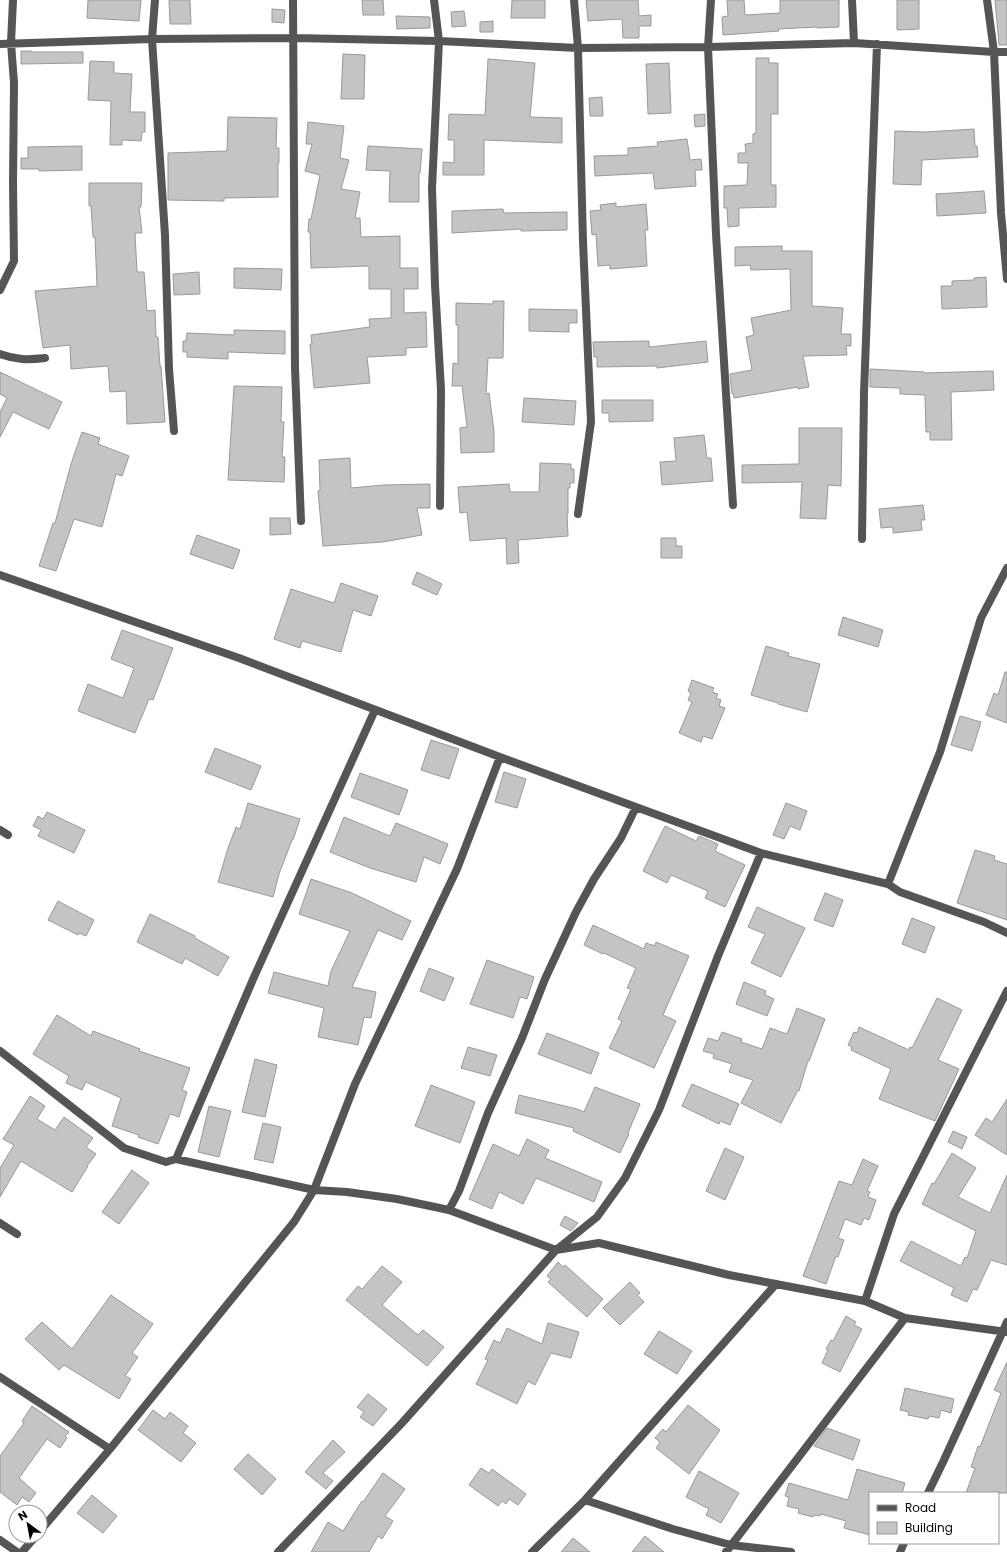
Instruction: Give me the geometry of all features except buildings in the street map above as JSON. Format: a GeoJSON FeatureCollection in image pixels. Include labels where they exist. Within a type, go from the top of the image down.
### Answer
{"type":"FeatureCollection","features":[{"type":"Feature","properties":{"kind":"street"},"geometry":{"type":"LineString","coordinates":[[0,290],[14,261],[14,83],[11,43],[13,0]]}},
{"type":"Feature","properties":{"kind":"street"},"geometry":{"type":"LineString","coordinates":[[155,0],[152,39],[165,235],[169,369],[174,431]]}},
{"type":"Feature","properties":{"kind":"street"},"geometry":{"type":"LineString","coordinates":[[293,0],[295,368],[301,521]]}},
{"type":"Feature","properties":{"kind":"street"},"geometry":{"type":"LineString","coordinates":[[434,0],[439,41],[432,188],[435,285],[441,390],[440,506]]}},
{"type":"Feature","properties":{"kind":"street"},"geometry":{"type":"LineString","coordinates":[[574,0],[578,48],[583,242],[591,422],[578,514]]}},
{"type":"Feature","properties":{"kind":"street"},"geometry":{"type":"LineString","coordinates":[[711,0],[708,47],[716,234],[733,505]]}},
{"type":"Feature","properties":{"kind":"street"},"geometry":{"type":"LineString","coordinates":[[852,0],[854,43]]}},
{"type":"Feature","properties":{"kind":"street"},"geometry":{"type":"LineString","coordinates":[[986,0],[994,52],[1001,213],[1007,279]]}},
{"type":"Feature","properties":{"kind":"street"},"geometry":{"type":"LineString","coordinates":[[0,44],[152,39],[294,38],[439,41],[578,48],[708,47],[854,43],[1007,52]]}},
{"type":"Feature","properties":{"kind":"street"},"geometry":{"type":"LineString","coordinates":[[862,539],[864,393],[876,44]]}},
{"type":"Feature","properties":{"kind":"street"},"geometry":{"type":"LineString","coordinates":[[0,354],[12,359],[31,360],[45,358]]}},
{"type":"Feature","properties":{"kind":"street"},"geometry":{"type":"LineString","coordinates":[[888,884],[940,752],[981,618],[1007,568]]}},
{"type":"Feature","properties":{"kind":"street"},"geometry":{"type":"LineString","coordinates":[[0,575],[239,658],[761,853],[888,884],[900,892],[984,922],[1007,933]]}},
{"type":"Feature","properties":{"kind":"street"},"geometry":{"type":"LineString","coordinates":[[176,1159],[251,984],[376,710]]}},
{"type":"Feature","properties":{"kind":"street"},"geometry":{"type":"LineString","coordinates":[[48,1522],[110,1449],[294,1222],[314,1190],[354,1084],[456,869],[500,756]]}},
{"type":"Feature","properties":{"kind":"street"},"geometry":{"type":"LineString","coordinates":[[449,1210],[459,1192],[488,1113],[522,1038],[545,979],[587,892],[621,838],[636,807]]}},
{"type":"Feature","properties":{"kind":"street"},"geometry":{"type":"LineString","coordinates":[[0,830],[8,835]]}},
{"type":"Feature","properties":{"kind":"street"},"geometry":{"type":"LineString","coordinates":[[278,1552],[402,1423],[556,1250],[597,1217],[625,1178],[659,1110],[718,956],[761,853]]}},
{"type":"Feature","properties":{"kind":"street"},"geometry":{"type":"LineString","coordinates":[[865,1302],[894,1214],[1007,991]]}},
{"type":"Feature","properties":{"kind":"street"},"geometry":{"type":"LineString","coordinates":[[0,1051],[124,1148],[166,1162],[176,1159],[314,1190],[347,1192],[449,1210],[556,1250],[599,1243],[729,1275],[865,1302],[905,1318],[1005,1332]]}},
{"type":"Feature","properties":{"kind":"street"},"geometry":{"type":"LineString","coordinates":[[0,1222],[17,1234]]}},
{"type":"Feature","properties":{"kind":"street"},"geometry":{"type":"LineString","coordinates":[[532,1552],[585,1500],[776,1284]]}},
{"type":"Feature","properties":{"kind":"street"},"geometry":{"type":"LineString","coordinates":[[726,1552],[905,1318]]}},
{"type":"Feature","properties":{"kind":"street"},"geometry":{"type":"LineString","coordinates":[[928,1492],[1005,1332],[1007,1322]]}},
{"type":"Feature","properties":{"kind":"street"},"geometry":{"type":"LineString","coordinates":[[0,1377],[110,1449]]}},
{"type":"Feature","properties":{"kind":"street"},"geometry":{"type":"LineString","coordinates":[[585,1500],[731,1545],[791,1552]]}},
{"type":"Feature","properties":{"kind":"street"},"geometry":{"type":"LineString","coordinates":[[0,1540],[16,1552]]}},
{"type":"Feature","properties":{"kind":"street"},"geometry":{"type":"LineString","coordinates":[[22,1552],[29,1544]]}}]}
